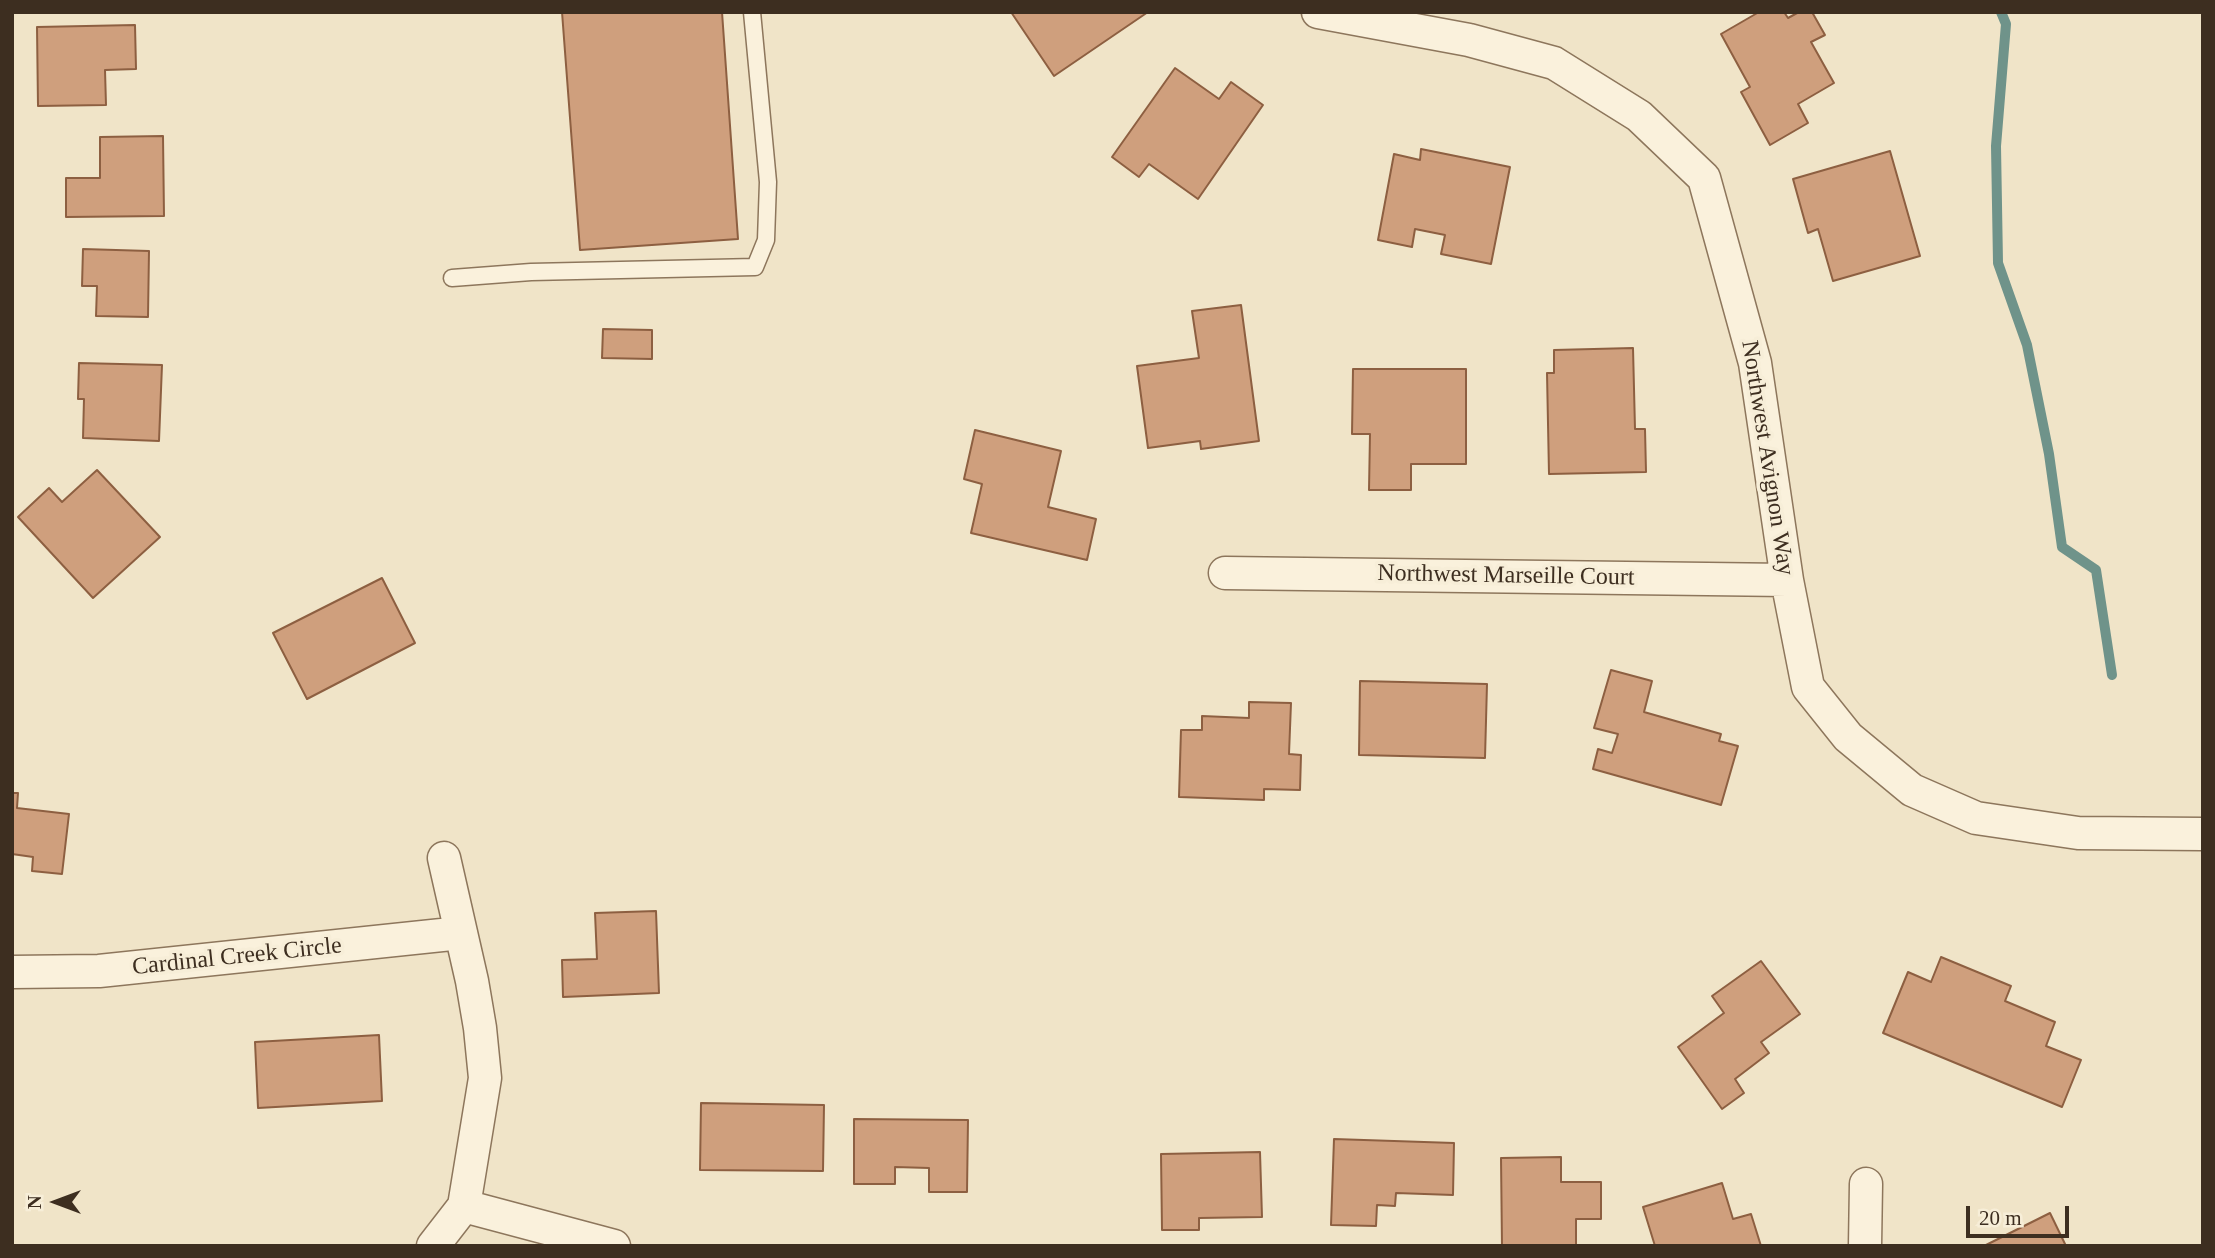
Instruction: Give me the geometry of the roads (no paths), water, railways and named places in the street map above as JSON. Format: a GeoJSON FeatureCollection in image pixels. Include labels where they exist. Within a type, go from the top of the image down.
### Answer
{"type":"FeatureCollection","features":[{"type":"Feature","properties":{"kind":"street","name":"Northwest Avignon Way"},"geometry":{"type":"LineString","coordinates":[[1318,12],[1469,40],[1553,63],[1639,116],[1704,178],[1755,363],[1787,580],[1808,687],[1848,737],[1912,790],[1976,818],[2078,833],[2203,834]]}},
{"type":"Feature","properties":{"kind":"street","name":"Northwest Marseille Court"},"geometry":{"type":"LineString","coordinates":[[1225,573],[1787,580]]}},
{"type":"Feature","properties":{"kind":"street"},"geometry":{"type":"LineString","coordinates":[[433,1246],[464,1206],[485,1078],[480,1028],[444,858]]}},
{"type":"Feature","properties":{"kind":"street","name":"Cardinal Creek Circle"},"geometry":{"type":"LineString","coordinates":[[12,972],[99,971],[461,933]]}},
{"type":"Feature","properties":{"kind":"street"},"geometry":{"type":"LineString","coordinates":[[1865,1246],[1866,1184]]}},
{"type":"Feature","properties":{"kind":"street"},"geometry":{"type":"LineString","coordinates":[[464,1206],[614,1246]]}},
{"type":"Feature","properties":{"kind":"lane"},"geometry":{"type":"LineString","coordinates":[[452,278],[531,272],[755,267],[766,240],[768,182],[752,12]]}},
{"type":"Feature","properties":{"kind":"waterway"},"geometry":{"type":"LineString","coordinates":[[2001,12],[2006,24],[1996,146],[1998,263],[2027,345],[2049,454],[2062,547],[2096,570],[2112,675]]}}]}
